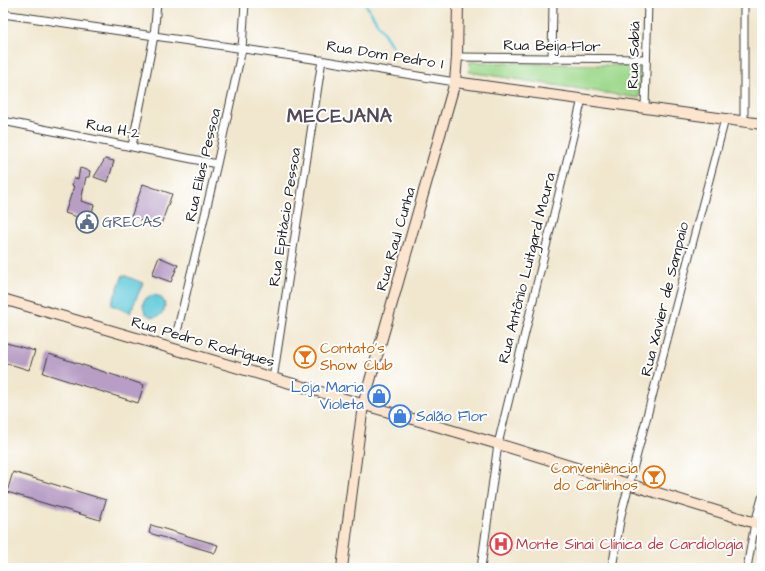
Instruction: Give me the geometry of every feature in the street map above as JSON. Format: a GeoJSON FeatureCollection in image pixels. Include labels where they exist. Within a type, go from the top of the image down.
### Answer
{"type":"FeatureCollection","features":[{"type":"Feature","properties":{"kind":"street"},"geometry":{"type":"LineString","coordinates":[[132,146],[154,36],[157,3]]}},
{"type":"Feature","properties":{"kind":"street","name":"Rua Elias Pessoa"},"geometry":{"type":"LineString","coordinates":[[177,332],[217,164],[242,49],[246,3]]}},
{"type":"Feature","properties":{"kind":"street","name":"Rua Raul Cunha"},"geometry":{"type":"LineString","coordinates":[[342,568],[363,405],[455,82],[458,3]]}},
{"type":"Feature","properties":{"kind":"street"},"geometry":{"type":"LineString","coordinates":[[552,59],[553,3]]}},
{"type":"Feature","properties":{"kind":"street","name":"Rua Sabiá"},"geometry":{"type":"LineString","coordinates":[[645,108],[648,3]]}},
{"type":"Feature","properties":{"kind":"street"},"geometry":{"type":"LineString","coordinates":[[744,3],[744,122]]}},
{"type":"Feature","properties":{"kind":"street","name":"Rua Dom Pedro I"},"geometry":{"type":"LineString","coordinates":[[3,14],[322,60],[455,82],[762,124]]}},
{"type":"Feature","properties":{"kind":"street","name":"Rua Beija-Flor"},"geometry":{"type":"LineString","coordinates":[[457,57],[646,59]]}},
{"type":"Feature","properties":{"kind":"street","name":"Rua Epitácio Pessoa"},"geometry":{"type":"LineString","coordinates":[[273,378],[322,60]]}},
{"type":"Feature","properties":{"kind":"street","name":"Rua Antônio Luitgard Moura"},"geometry":{"type":"LineString","coordinates":[[481,568],[498,444],[582,99]]}},
{"type":"Feature","properties":{"kind":"street","name":"Rua Xavier de Sampaio"},"geometry":{"type":"LineString","coordinates":[[612,568],[621,515],[631,485],[725,119]]}},
{"type":"Feature","properties":{"kind":"street","name":"Rua H-2"},"geometry":{"type":"LineString","coordinates":[[3,122],[132,146],[217,164]]}},
{"type":"Feature","properties":{"kind":"street","name":"Rua Pedro Rodrigues"},"geometry":{"type":"LineString","coordinates":[[3,300],[498,444],[758,524]]}},
{"type":"Feature","properties":{"kind":"street"},"geometry":{"type":"LineString","coordinates":[[747,568],[758,524],[762,498]]}},
{"type":"Feature","properties":{"kind":"green space"},"geometry":{"type":"Polygon","coordinates":[[[470,62],[639,66],[639,98],[469,72],[470,62]]]}},
{"type":"Feature","properties":{"kind":"water"},"geometry":{"type":"Polygon","coordinates":[[[123,275],[143,283],[130,313],[111,305],[123,275]]]}},
{"type":"Feature","properties":{"kind":"water"},"geometry":{"type":"Polygon","coordinates":[[[154,295],[162,298],[165,306],[162,314],[154,317],[146,314],[143,306],[146,298],[154,295]]]}},
{"type":"Feature","properties":{"kind":"building"},"geometry":{"type":"Polygon","coordinates":[[[105,159],[114,161],[108,182],[94,177],[105,159]]]}},
{"type":"Feature","properties":{"kind":"building"},"geometry":{"type":"Polygon","coordinates":[[[80,168],[90,171],[89,177],[86,177],[81,201],[94,205],[90,221],[65,213],[74,186],[72,186],[74,178],[78,179],[80,168]]]}},
{"type":"Feature","properties":{"kind":"building"},"geometry":{"type":"Polygon","coordinates":[[[143,184],[172,194],[160,227],[131,217],[143,184]]]}},
{"type":"Feature","properties":{"kind":"building"},"geometry":{"type":"Polygon","coordinates":[[[159,257],[178,265],[171,282],[152,275],[159,257]]]}},
{"type":"Feature","properties":{"kind":"building"},"geometry":{"type":"Polygon","coordinates":[[[3,342],[35,351],[29,370],[3,362],[3,342]]]}},
{"type":"Feature","properties":{"kind":"building"},"geometry":{"type":"Polygon","coordinates":[[[49,354],[144,385],[138,403],[43,373],[49,354]]]}},
{"type":"Feature","properties":{"kind":"building"},"geometry":{"type":"Polygon","coordinates":[[[13,472],[106,500],[100,520],[7,492],[13,472]]]}},
{"type":"Feature","properties":{"kind":"building"},"geometry":{"type":"Polygon","coordinates":[[[151,525],[218,545],[215,553],[149,533],[151,525]]]}},
{"type":"Feature","properties":{"kind":"waterway"},"geometry":{"type":"LineString","coordinates":[[365,3],[398,56]]}},
{"type":"Feature","properties":{"kind":"place","name":"GRECAS"},"geometry":{"type":"Point","coordinates":[87,222]}},
{"type":"Feature","properties":{"kind":"place","name":"Contato's Show Club"},"geometry":{"type":"Point","coordinates":[305,357]}},
{"type":"Feature","properties":{"kind":"place","name":"Loja Maria Violeta"},"geometry":{"type":"Point","coordinates":[379,396]}},
{"type":"Feature","properties":{"kind":"place","name":"Salão Flor"},"geometry":{"type":"Point","coordinates":[400,416]}},
{"type":"Feature","properties":{"kind":"place","name":"Conveniência do Carlinhos"},"geometry":{"type":"Point","coordinates":[654,477]}},
{"type":"Feature","properties":{"kind":"place","name":"Monte Sinai Clínica de Cardiologia"},"geometry":{"type":"Point","coordinates":[501,544]}},
{"type":"Feature","properties":{"kind":"district","name":"MECEJANA"},"geometry":{"type":"Point","coordinates":[340,116]}}]}
